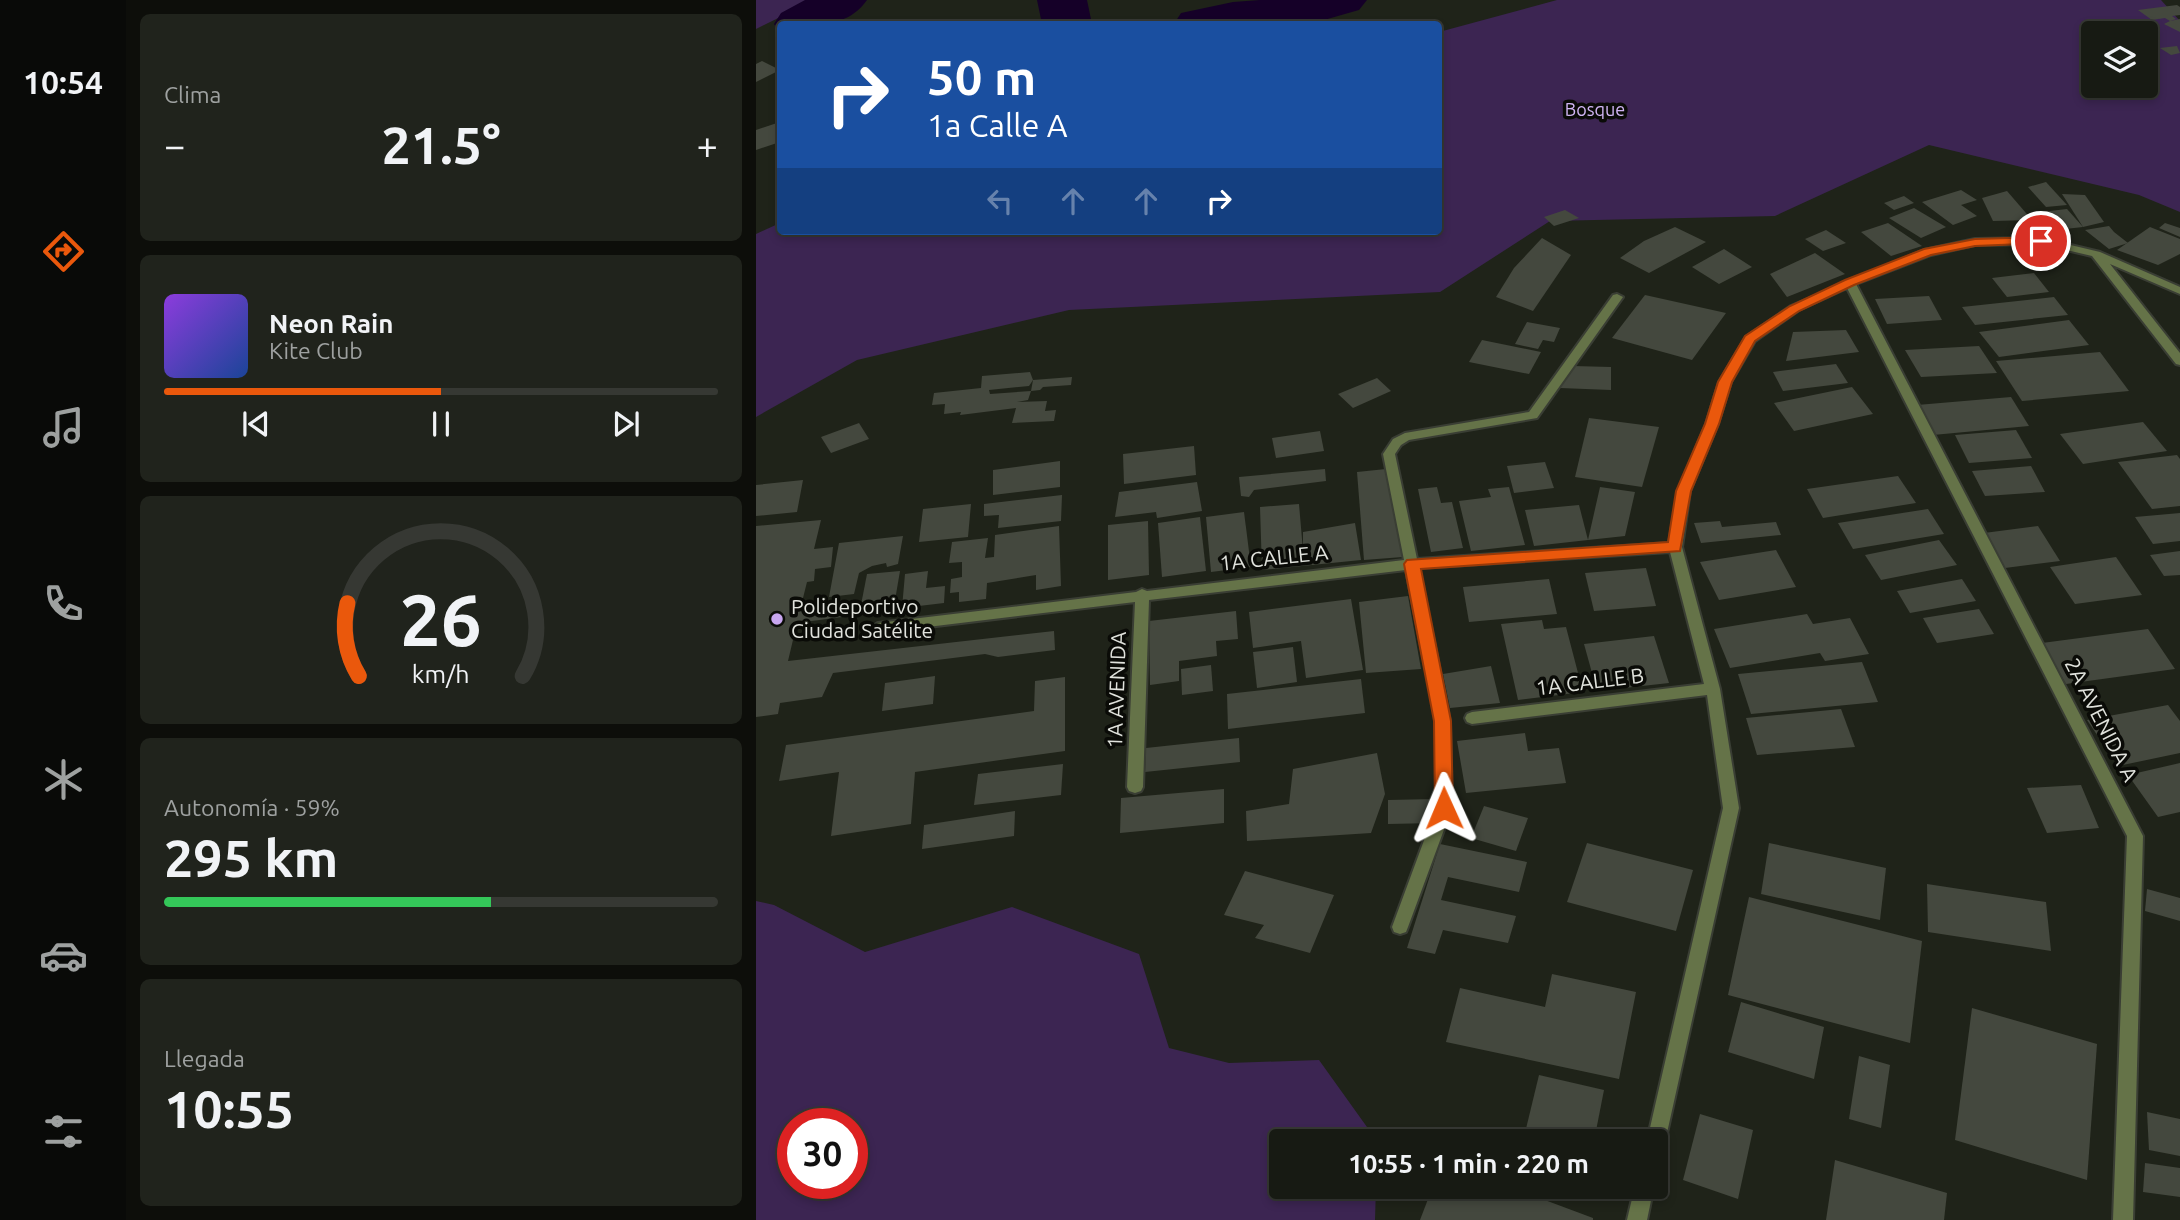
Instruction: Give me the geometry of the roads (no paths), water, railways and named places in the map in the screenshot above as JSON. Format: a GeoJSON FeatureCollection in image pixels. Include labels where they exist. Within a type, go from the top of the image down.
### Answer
{"type":"FeatureCollection","features":[{"type":"Feature","properties":{"kind":"street"},"geometry":{"type":"LineString","coordinates":[[1659,1129],[1731,808],[1713,689],[1675,547],[1684,491],[1712,424],[1725,382],[1750,339],[1795,308],[1850,283],[1928,252],[1975,243],[2041,241],[2096,254],[2180,291]]}},
{"type":"Feature","properties":{"kind":"street"},"geometry":{"type":"LineString","coordinates":[[2096,254],[2180,361]]}},
{"type":"Feature","properties":{"kind":"street","name":"2A AVENIDA A"},"geometry":{"type":"LineString","coordinates":[[1850,283],[2135,836],[2123,1220]]}},
{"type":"Feature","properties":{"kind":"street"},"geometry":{"type":"LineString","coordinates":[[1400,927],[1444,808],[1443,721],[1389,454],[1397,442],[1405,437],[1534,415],[1617,297]]}},
{"type":"Feature","properties":{"kind":"street","name":"1A CALLE A"},"geometry":{"type":"LineString","coordinates":[[878,628],[1142,594],[1412,564],[1675,547]]}},
{"type":"Feature","properties":{"kind":"street","name":"1A AVENIDA"},"geometry":{"type":"LineString","coordinates":[[1135,787],[1142,594]]}},
{"type":"Feature","properties":{"kind":"street","name":"1A CALLE B"},"geometry":{"type":"LineString","coordinates":[[1472,718],[1713,689]]}},
{"type":"Feature","properties":{"kind":"street"},"geometry":{"type":"LineString","coordinates":[[1637,1220],[1642,1199]]}},
{"type":"Feature","properties":{"kind":"waterway"},"geometry":{"type":"LineString","coordinates":[[804,21],[842,0]]}},
{"type":"Feature","properties":{"kind":"waterway"},"geometry":{"type":"LineString","coordinates":[[1062,0],[1066,21]]}},
{"type":"Feature","properties":{"kind":"waterway"},"geometry":{"type":"LineString","coordinates":[[1214,21],[1300,12],[1342,0]]}},
{"type":"Feature","properties":{"kind":"place","name":"Polideportivo Ciudad Satélite"},"geometry":{"type":"Point","coordinates":[777,619]}},
{"type":"Feature","properties":{"kind":"park label","name":"Bosque"},"geometry":{"type":"Point","coordinates":[1595,110]}}]}
